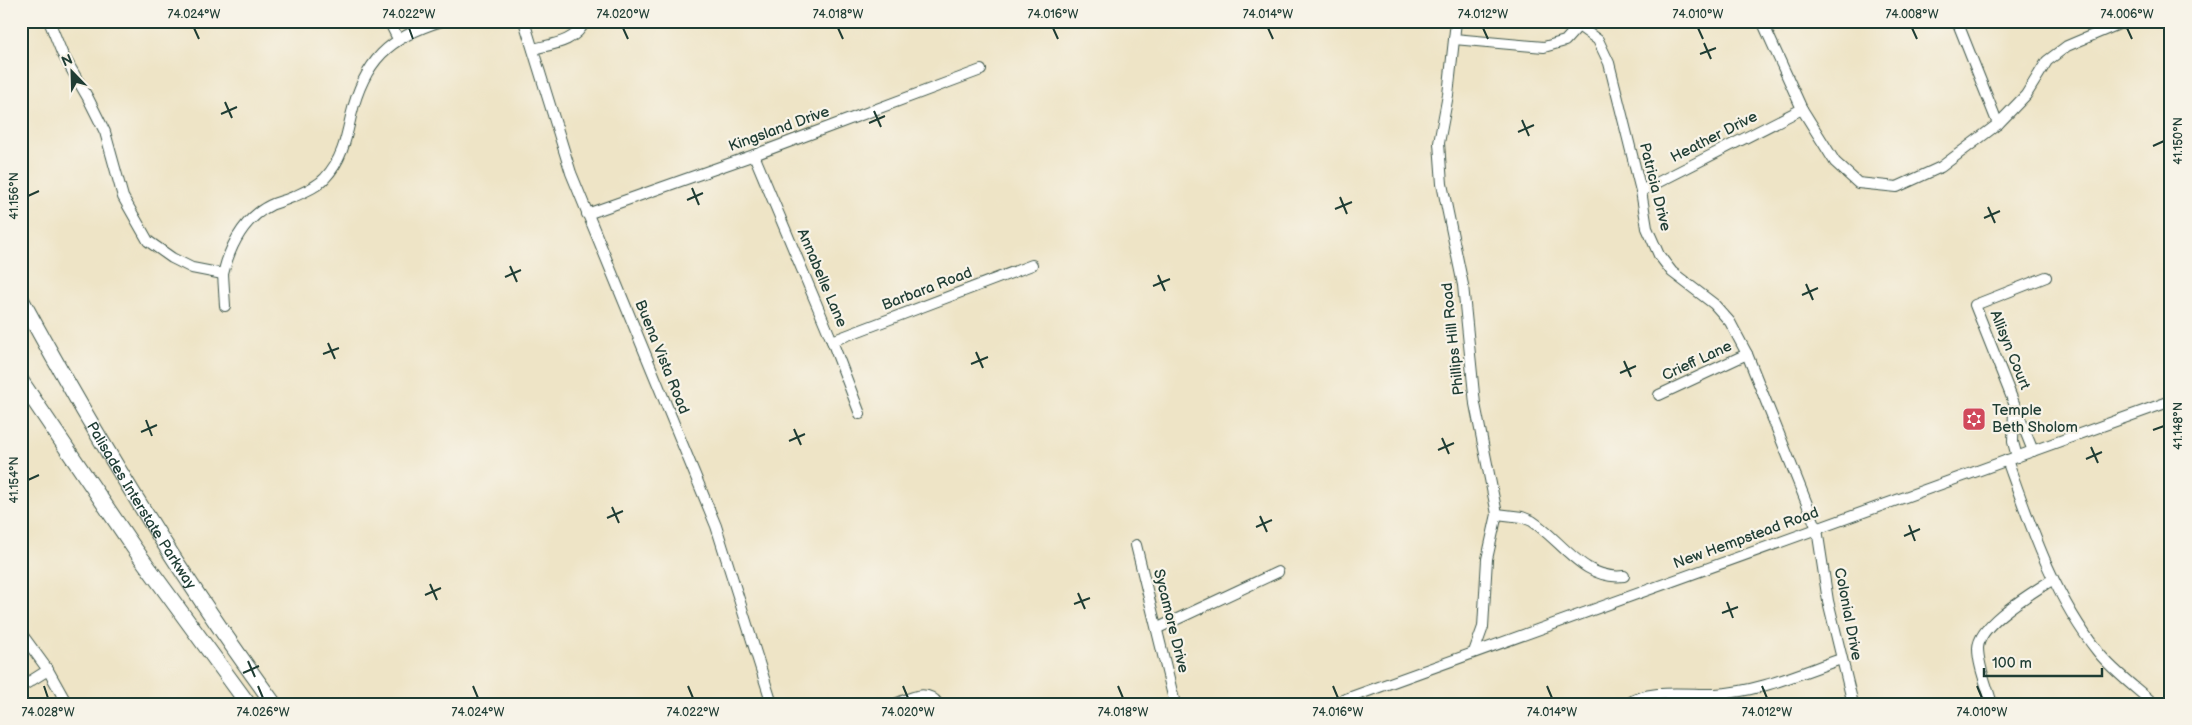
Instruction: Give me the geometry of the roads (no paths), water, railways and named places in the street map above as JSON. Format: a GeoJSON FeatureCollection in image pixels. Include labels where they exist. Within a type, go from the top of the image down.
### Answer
{"type":"FeatureCollection","features":[{"type":"Feature","properties":{"kind":"highway","name":"Palisades Interstate Parkway"},"geometry":{"type":"LineString","coordinates":[[21,299],[86,418],[142,510],[195,592],[274,704]]}},
{"type":"Feature","properties":{"kind":"highway","name":"Palisades Interstate Parkway"},"geometry":{"type":"LineString","coordinates":[[21,381],[112,517],[248,704]]}},
{"type":"Feature","properties":{"kind":"highway"},"geometry":{"type":"LineString","coordinates":[[203,644],[242,704]]}},
{"type":"Feature","properties":{"kind":"street"},"geometry":{"type":"LineString","coordinates":[[49,21],[62,54],[88,98],[105,132],[120,187],[131,213],[148,241],[172,258],[192,268],[223,274]]}},
{"type":"Feature","properties":{"kind":"street"},"geometry":{"type":"LineString","coordinates":[[389,21],[398,39]]}},
{"type":"Feature","properties":{"kind":"street"},"geometry":{"type":"LineString","coordinates":[[225,306],[223,274],[229,250],[248,221],[272,205],[309,190],[324,180],[342,152],[357,94],[365,75],[376,58],[398,39],[442,21]]}},
{"type":"Feature","properties":{"kind":"street","name":"Buena Vista Road"},"geometry":{"type":"LineString","coordinates":[[524,21],[557,132],[587,214],[716,526],[772,704]]}},
{"type":"Feature","properties":{"kind":"street"},"geometry":{"type":"LineString","coordinates":[[533,49],[568,40],[585,21]]}},
{"type":"Feature","properties":{"kind":"street","name":"Phillips Hill Road"},"geometry":{"type":"LineString","coordinates":[[1456,21],[1440,143],[1442,184],[1463,285],[1475,404],[1497,514],[1487,559],[1483,627],[1474,652]]}},
{"type":"Feature","properties":{"kind":"street"},"geometry":{"type":"LineString","coordinates":[[1762,21],[1802,109],[1835,162],[1858,182],[1897,187],[1941,167],[1998,124],[2026,95],[2047,61],[2067,46],[2126,21]]}},
{"type":"Feature","properties":{"kind":"street"},"geometry":{"type":"LineString","coordinates":[[1957,21],[1998,124]]}},
{"type":"Feature","properties":{"kind":"street"},"geometry":{"type":"LineString","coordinates":[[1454,39],[1544,48],[1565,41],[1581,24]]}},
{"type":"Feature","properties":{"kind":"street","name":"Patricia Drive"},"geometry":{"type":"LineString","coordinates":[[1581,24],[1598,40],[1609,63],[1641,191],[1647,228],[1659,255],[1672,272],[1719,310],[1730,322],[1747,354],[1817,529]]}},
{"type":"Feature","properties":{"kind":"street","name":"Kingsland Drive"},"geometry":{"type":"LineString","coordinates":[[587,214],[754,155],[981,70]]}},
{"type":"Feature","properties":{"kind":"street","name":"Heather Drive"},"geometry":{"type":"LineString","coordinates":[[1641,191],[1802,109]]}},
{"type":"Feature","properties":{"kind":"street","name":"Annabelle Lane"},"geometry":{"type":"LineString","coordinates":[[754,155],[832,341],[860,414]]}},
{"type":"Feature","properties":{"kind":"street","name":"Barbara Road"},"geometry":{"type":"LineString","coordinates":[[832,341],[1032,266]]}},
{"type":"Feature","properties":{"kind":"street","name":"Allisyn Court"},"geometry":{"type":"LineString","coordinates":[[2033,451],[1975,305],[2046,277]]}},
{"type":"Feature","properties":{"kind":"street","name":"Crieff Lane"},"geometry":{"type":"LineString","coordinates":[[1659,395],[1747,354]]}},
{"type":"Feature","properties":{"kind":"street","name":"New Hempstead Road"},"geometry":{"type":"LineString","coordinates":[[1332,704],[2171,401]]}},
{"type":"Feature","properties":{"kind":"street"},"geometry":{"type":"LineString","coordinates":[[2015,403],[2012,458],[2041,554],[2074,619],[2099,654],[2154,704]]}},
{"type":"Feature","properties":{"kind":"street"},"geometry":{"type":"LineString","coordinates":[[1497,514],[1522,517],[1532,521],[1589,569],[1608,577],[1624,576]]}},
{"type":"Feature","properties":{"kind":"street","name":"Colonial Drive"},"geometry":{"type":"LineString","coordinates":[[1817,529],[1828,601],[1853,704]]}},
{"type":"Feature","properties":{"kind":"street","name":"Sycamore Drive"},"geometry":{"type":"LineString","coordinates":[[1136,545],[1158,628],[1175,704]]}},
{"type":"Feature","properties":{"kind":"street"},"geometry":{"type":"LineString","coordinates":[[1158,628],[1278,572]]}},
{"type":"Feature","properties":{"kind":"street"},"geometry":{"type":"LineString","coordinates":[[1992,704],[1978,646],[1988,627],[2006,611],[2053,579]]}},
{"type":"Feature","properties":{"kind":"street"},"geometry":{"type":"LineString","coordinates":[[21,633],[48,670],[66,704]]}},
{"type":"Feature","properties":{"kind":"street"},"geometry":{"type":"LineString","coordinates":[[1628,704],[1632,700],[1657,694],[1717,699],[1756,689],[1841,659]]}},
{"type":"Feature","properties":{"kind":"street"},"geometry":{"type":"LineString","coordinates":[[21,687],[48,670]]}},
{"type":"Feature","properties":{"kind":"street"},"geometry":{"type":"LineString","coordinates":[[895,704],[923,694],[930,696],[938,704]]}},
{"type":"Feature","properties":{"kind":"place","name":"Temple Beth Sholom"},"geometry":{"type":"Point","coordinates":[1974,419]}}]}
